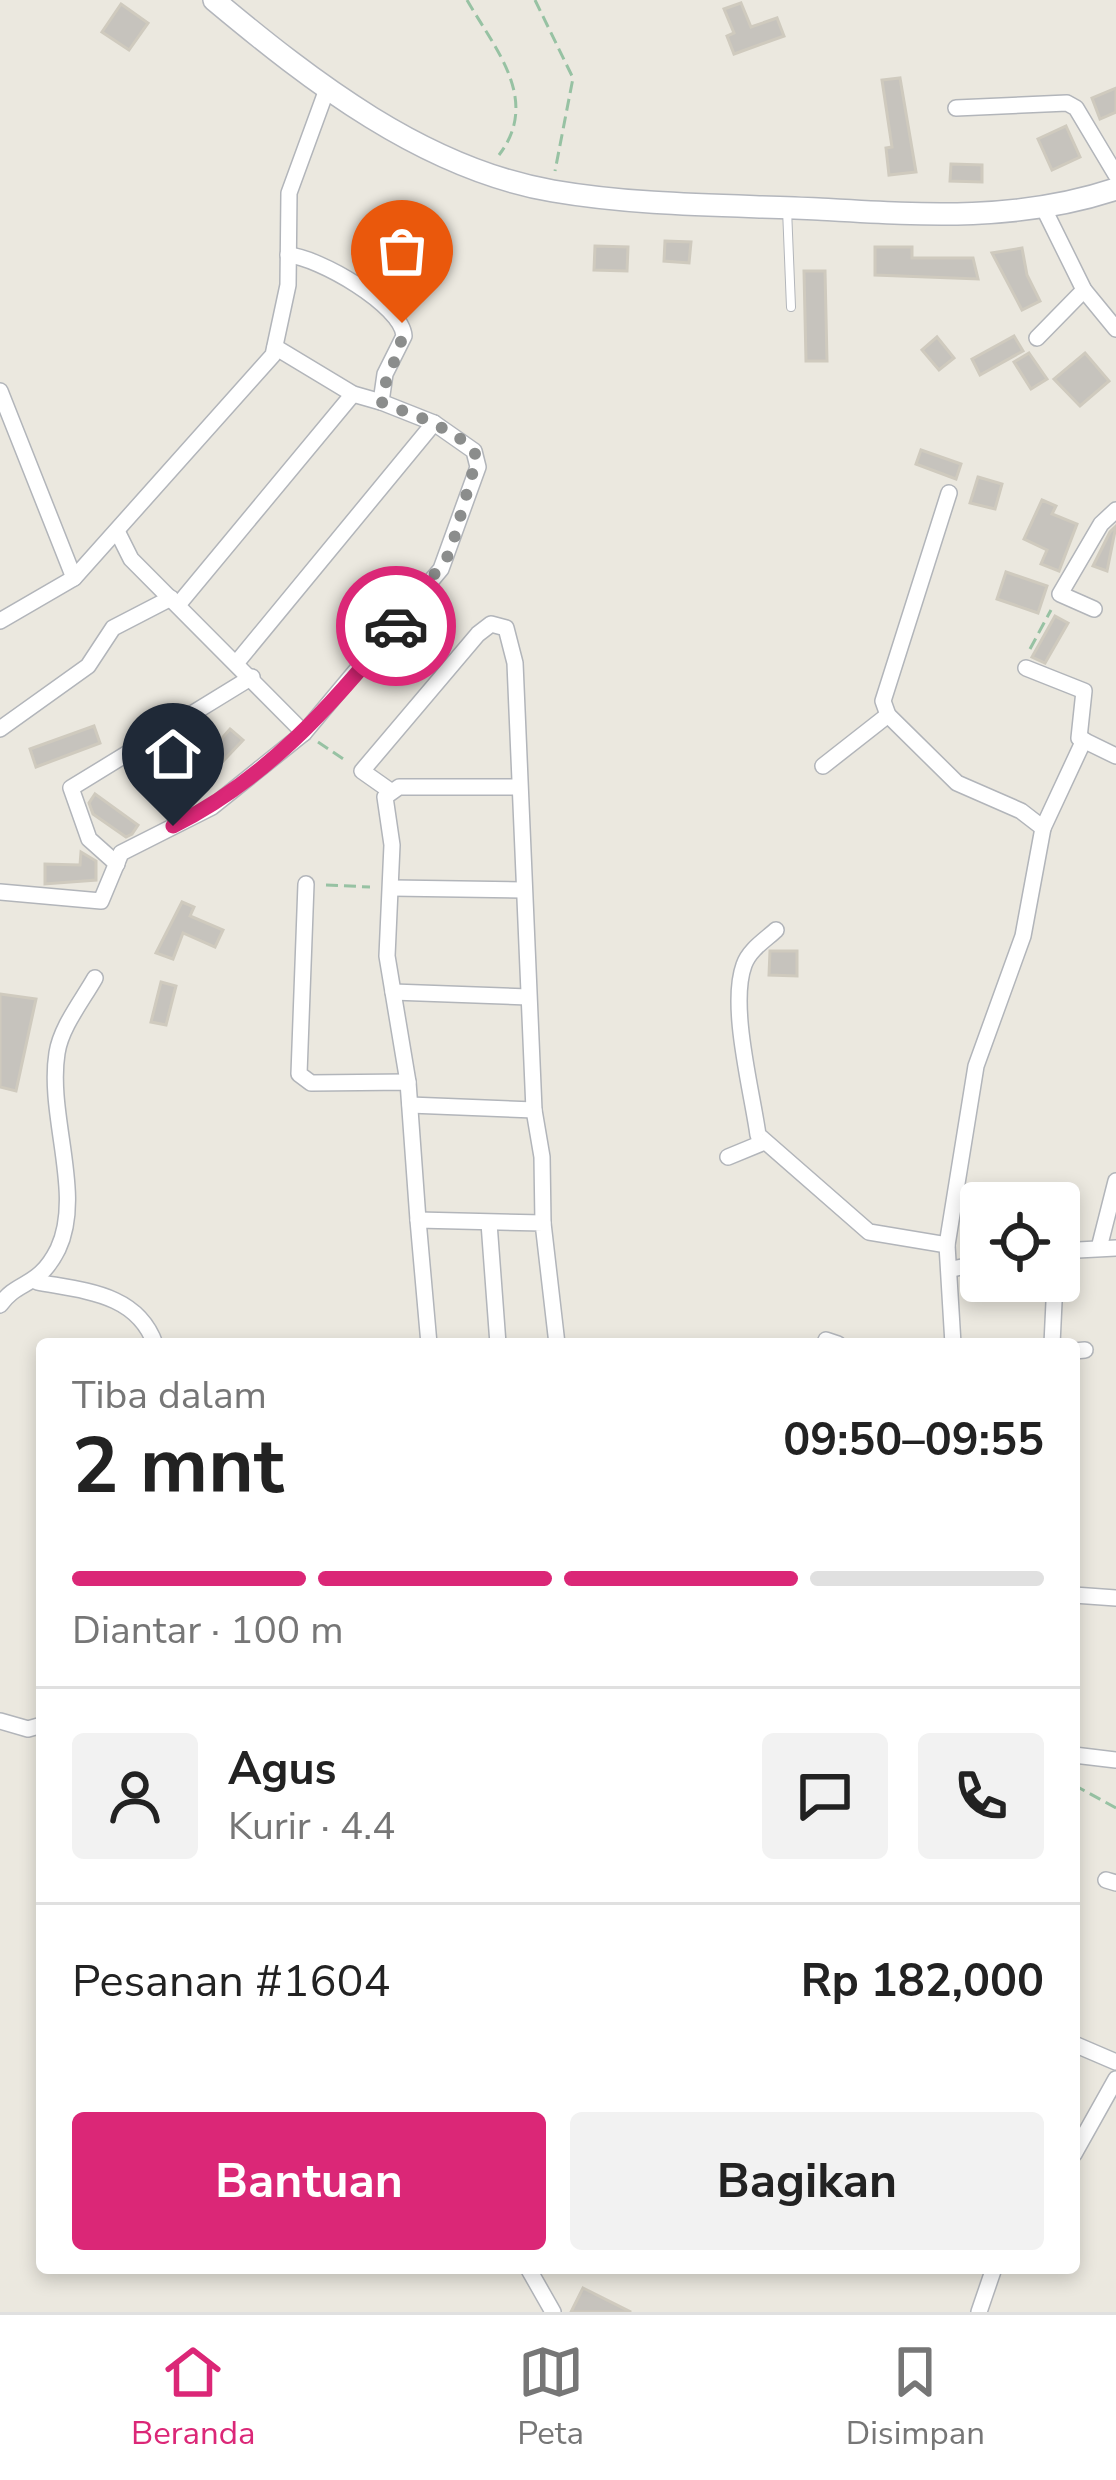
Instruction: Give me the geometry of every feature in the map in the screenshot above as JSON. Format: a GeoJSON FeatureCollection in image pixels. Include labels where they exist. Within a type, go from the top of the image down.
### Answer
{"type":"FeatureCollection","features":[{"type":"Feature","properties":{"kind":"street"},"geometry":{"type":"LineString","coordinates":[[214,0],[327,89],[383,124],[494,173],[543,188],[942,215],[1046,211],[1116,189]]}},
{"type":"Feature","properties":{"kind":"street"},"geometry":{"type":"LineString","coordinates":[[0,620],[74,578],[118,533],[275,347],[288,255],[289,193],[327,89]]}},
{"type":"Feature","properties":{"kind":"street"},"geometry":{"type":"LineString","coordinates":[[956,108],[1067,103],[1076,109],[1116,176]]}},
{"type":"Feature","properties":{"kind":"street"},"geometry":{"type":"LineString","coordinates":[[1046,211],[1084,290],[1116,328]]}},
{"type":"Feature","properties":{"kind":"street"},"geometry":{"type":"LineString","coordinates":[[288,255],[326,265],[402,323],[404,336],[385,374],[381,402]]}},
{"type":"Feature","properties":{"kind":"street"},"geometry":{"type":"LineString","coordinates":[[1037,338],[1084,290]]}},
{"type":"Feature","properties":{"kind":"street"},"geometry":{"type":"LineString","coordinates":[[0,892],[101,902],[117,864],[133,845],[212,807],[304,733],[450,553],[477,457],[469,444],[434,423],[353,394],[275,347]]}},
{"type":"Feature","properties":{"kind":"street"},"geometry":{"type":"LineString","coordinates":[[0,391],[74,578]]}},
{"type":"Feature","properties":{"kind":"street"},"geometry":{"type":"LineString","coordinates":[[0,729],[88,666],[113,628],[175,602],[353,394]]}},
{"type":"Feature","properties":{"kind":"street"},"geometry":{"type":"LineString","coordinates":[[238,661],[434,423]]}},
{"type":"Feature","properties":{"kind":"street"},"geometry":{"type":"LineString","coordinates":[[949,493],[883,700],[888,715],[957,783],[1021,811],[1043,828]]}},
{"type":"Feature","properties":{"kind":"street"},"geometry":{"type":"LineString","coordinates":[[1094,608],[1060,594],[1102,524],[1116,510]]}},
{"type":"Feature","properties":{"kind":"street"},"geometry":{"type":"LineString","coordinates":[[118,533],[121,548],[238,661],[304,733]]}},
{"type":"Feature","properties":{"kind":"street"},"geometry":{"type":"LineString","coordinates":[[519,788],[389,790],[362,771],[491,624],[506,628],[514,663],[534,1110],[556,1338]]}},
{"type":"Feature","properties":{"kind":"street"},"geometry":{"type":"LineString","coordinates":[[1026,668],[1084,691],[1076,733],[1116,756]]}},
{"type":"Feature","properties":{"kind":"street"},"geometry":{"type":"LineString","coordinates":[[117,864],[94,848],[71,799],[71,788],[252,677]]}},
{"type":"Feature","properties":{"kind":"street"},"geometry":{"type":"LineString","coordinates":[[823,766],[888,715]]}},
{"type":"Feature","properties":{"kind":"street"},"geometry":{"type":"LineString","coordinates":[[952,1338],[952,1269],[947,1245],[976,1066],[1023,936],[1043,828],[1084,740]]}},
{"type":"Feature","properties":{"kind":"street"},"geometry":{"type":"LineString","coordinates":[[389,790],[385,797],[392,888],[387,956],[408,1082],[428,1338]]}},
{"type":"Feature","properties":{"kind":"street"},"geometry":{"type":"LineString","coordinates":[[306,884],[302,1081],[408,1082]]}},
{"type":"Feature","properties":{"kind":"street"},"geometry":{"type":"LineString","coordinates":[[392,888],[522,890]]}},
{"type":"Feature","properties":{"kind":"street"},"geometry":{"type":"LineString","coordinates":[[776,930],[754,950],[742,976],[743,1038],[762,1142],[808,1174],[868,1232],[947,1245]]}},
{"type":"Feature","properties":{"kind":"street"},"geometry":{"type":"LineString","coordinates":[[37,1282],[58,1248],[70,1212],[54,1118],[57,1050],[95,978]]}},
{"type":"Feature","properties":{"kind":"street"},"geometry":{"type":"LineString","coordinates":[[394,992],[528,997]]}},
{"type":"Feature","properties":{"kind":"street"},"geometry":{"type":"LineString","coordinates":[[410,1105],[534,1110]]}},
{"type":"Feature","properties":{"kind":"street"},"geometry":{"type":"LineString","coordinates":[[728,1157],[762,1142]]}},
{"type":"Feature","properties":{"kind":"street"},"geometry":{"type":"LineString","coordinates":[[1107,1248],[1116,1181]]}},
{"type":"Feature","properties":{"kind":"street"},"geometry":{"type":"LineString","coordinates":[[418,1220],[543,1223]]}},
{"type":"Feature","properties":{"kind":"street"},"geometry":{"type":"LineString","coordinates":[[489,1223],[499,1338]]}},
{"type":"Feature","properties":{"kind":"street"},"geometry":{"type":"LineString","coordinates":[[952,1269],[960,1267]]}},
{"type":"Feature","properties":{"kind":"street"},"geometry":{"type":"LineString","coordinates":[[0,1306],[9,1293],[37,1282],[120,1301],[137,1312],[152,1338]]}},
{"type":"Feature","properties":{"kind":"street"},"geometry":{"type":"LineString","coordinates":[[1052,1338],[1053,1302]]}},
{"type":"Feature","properties":{"kind":"street"},"geometry":{"type":"LineString","coordinates":[[1080,1595],[1116,1598]]}},
{"type":"Feature","properties":{"kind":"street"},"geometry":{"type":"LineString","coordinates":[[0,1721],[36,1727]]}},
{"type":"Feature","properties":{"kind":"street"},"geometry":{"type":"LineString","coordinates":[[1080,1756],[1116,1760]]}},
{"type":"Feature","properties":{"kind":"street"},"geometry":{"type":"LineString","coordinates":[[1080,2047],[1116,2062]]}},
{"type":"Feature","properties":{"kind":"street"},"geometry":{"type":"LineString","coordinates":[[1080,2143],[1116,2079]]}},
{"type":"Feature","properties":{"kind":"street"},"geometry":{"type":"LineString","coordinates":[[531,2274],[553,2312]]}},
{"type":"Feature","properties":{"kind":"street"},"geometry":{"type":"LineString","coordinates":[[979,2312],[992,2274]]}},
{"type":"Feature","properties":{"kind":"lane"},"geometry":{"type":"LineString","coordinates":[[787,208],[790,307]]}},
{"type":"Feature","properties":{"kind":"path"},"geometry":{"type":"LineString","coordinates":[[467,0],[511,73],[518,98],[514,129],[494,173]]}},
{"type":"Feature","properties":{"kind":"path"},"geometry":{"type":"LineString","coordinates":[[535,0],[573,78],[543,188]]}},
{"type":"Feature","properties":{"kind":"path"},"geometry":{"type":"LineString","coordinates":[[1026,668],[1024,659],[1060,594]]}},
{"type":"Feature","properties":{"kind":"path"},"geometry":{"type":"LineString","coordinates":[[304,733],[362,771]]}},
{"type":"Feature","properties":{"kind":"path"},"geometry":{"type":"LineString","coordinates":[[306,884],[392,888]]}},
{"type":"Feature","properties":{"kind":"path"},"geometry":{"type":"LineString","coordinates":[[1080,1788],[1116,1808]]}},
{"type":"Feature","properties":{"kind":"building"},"geometry":{"type":"Polygon","coordinates":[[[741,3],[751,27],[777,18],[784,36],[734,54],[727,36],[734,33],[724,9],[741,3]]]}},
{"type":"Feature","properties":{"kind":"building"},"geometry":{"type":"Polygon","coordinates":[[[121,4],[148,23],[129,50],[102,32],[121,4]]]}},
{"type":"Feature","properties":{"kind":"building"},"geometry":{"type":"Polygon","coordinates":[[[900,78],[916,172],[889,175],[886,148],[892,147],[882,80],[900,78]]]}},
{"type":"Feature","properties":{"kind":"building"},"geometry":{"type":"Polygon","coordinates":[[[1116,88],[1116,112],[1100,119],[1092,98],[1116,88]]]}},
{"type":"Feature","properties":{"kind":"building"},"geometry":{"type":"Polygon","coordinates":[[[1066,126],[1080,157],[1052,170],[1038,139],[1066,126]]]}},
{"type":"Feature","properties":{"kind":"building"},"geometry":{"type":"Polygon","coordinates":[[[951,164],[982,165],[982,182],[950,181],[951,164]]]}},
{"type":"Feature","properties":{"kind":"building"},"geometry":{"type":"Polygon","coordinates":[[[665,241],[691,242],[689,263],[664,261],[665,241]]]}},
{"type":"Feature","properties":{"kind":"building"},"geometry":{"type":"Polygon","coordinates":[[[595,246],[628,247],[627,271],[594,270],[595,246]]]}},
{"type":"Feature","properties":{"kind":"building"},"geometry":{"type":"Polygon","coordinates":[[[875,247],[912,247],[912,258],[973,258],[978,279],[875,275],[875,247]]]}},
{"type":"Feature","properties":{"kind":"building"},"geometry":{"type":"Polygon","coordinates":[[[1022,248],[1027,275],[1040,301],[1022,310],[992,253],[1022,248]]]}},
{"type":"Feature","properties":{"kind":"building"},"geometry":{"type":"Polygon","coordinates":[[[804,271],[825,271],[827,361],[806,361],[804,271]]]}},
{"type":"Feature","properties":{"kind":"building"},"geometry":{"type":"Polygon","coordinates":[[[1014,336],[1023,351],[980,375],[972,359],[1014,336]]]}},
{"type":"Feature","properties":{"kind":"building"},"geometry":{"type":"Polygon","coordinates":[[[937,337],[954,358],[939,370],[922,350],[937,337]]]}},
{"type":"Feature","properties":{"kind":"building"},"geometry":{"type":"Polygon","coordinates":[[[1029,353],[1047,379],[1031,389],[1014,362],[1029,353]]]}},
{"type":"Feature","properties":{"kind":"building"},"geometry":{"type":"Polygon","coordinates":[[[1085,353],[1109,381],[1080,406],[1054,379],[1085,353]]]}},
{"type":"Feature","properties":{"kind":"building"},"geometry":{"type":"Polygon","coordinates":[[[921,450],[961,464],[956,479],[916,464],[921,450]]]}},
{"type":"Feature","properties":{"kind":"building"},"geometry":{"type":"Polygon","coordinates":[[[978,477],[1002,484],[995,509],[970,503],[978,477]]]}},
{"type":"Feature","properties":{"kind":"building"},"geometry":{"type":"Polygon","coordinates":[[[1042,500],[1056,506],[1052,514],[1077,524],[1059,571],[1041,564],[1047,550],[1024,539],[1042,500]]]}},
{"type":"Feature","properties":{"kind":"building"},"geometry":{"type":"Polygon","coordinates":[[[1116,526],[1107,571],[1093,566],[1110,532],[1116,526]]]}},
{"type":"Feature","properties":{"kind":"building"},"geometry":{"type":"Polygon","coordinates":[[[1006,572],[1047,586],[1038,613],[997,599],[1006,572]]]}},
{"type":"Feature","properties":{"kind":"building"},"geometry":{"type":"Polygon","coordinates":[[[1055,616],[1068,623],[1045,663],[1032,657],[1055,616]]]}},
{"type":"Feature","properties":{"kind":"building"},"geometry":{"type":"Polygon","coordinates":[[[94,726],[100,743],[36,767],[30,749],[94,726]]]}},
{"type":"Feature","properties":{"kind":"building"},"geometry":{"type":"Polygon","coordinates":[[[230,729],[243,740],[174,813],[164,804],[230,729]]]}},
{"type":"Feature","properties":{"kind":"building"},"geometry":{"type":"Polygon","coordinates":[[[95,794],[138,825],[132,834],[126,837],[93,814],[89,803],[95,794]]]}},
{"type":"Feature","properties":{"kind":"building"},"geometry":{"type":"Polygon","coordinates":[[[81,852],[96,861],[96,880],[45,884],[45,864],[80,865],[81,852]]]}},
{"type":"Feature","properties":{"kind":"building"},"geometry":{"type":"Polygon","coordinates":[[[182,902],[194,907],[190,916],[223,930],[215,947],[183,933],[173,959],[156,953],[182,902]]]}},
{"type":"Feature","properties":{"kind":"building"},"geometry":{"type":"Polygon","coordinates":[[[770,951],[797,951],[797,976],[769,975],[770,951]]]}},
{"type":"Feature","properties":{"kind":"building"},"geometry":{"type":"Polygon","coordinates":[[[161,982],[176,986],[166,1025],[151,1022],[161,982]]]}},
{"type":"Feature","properties":{"kind":"building"},"geometry":{"type":"Polygon","coordinates":[[[0,994],[36,999],[16,1091],[0,1087],[0,994]]]}},
{"type":"Feature","properties":{"kind":"building"},"geometry":{"type":"Polygon","coordinates":[[[583,2288],[631,2312],[571,2312],[583,2288]]]}},
{"type":"Feature","properties":{"kind":"way so far"},"geometry":{"type":"LineString","coordinates":[[396,626],[450,553],[478,467],[469,444],[434,423],[381,402],[385,374],[404,336],[402,323]]}},
{"type":"Feature","properties":{"kind":"route"},"geometry":{"type":"LineString","coordinates":[[173,826],[212,807],[304,733],[396,626]]}}]}
